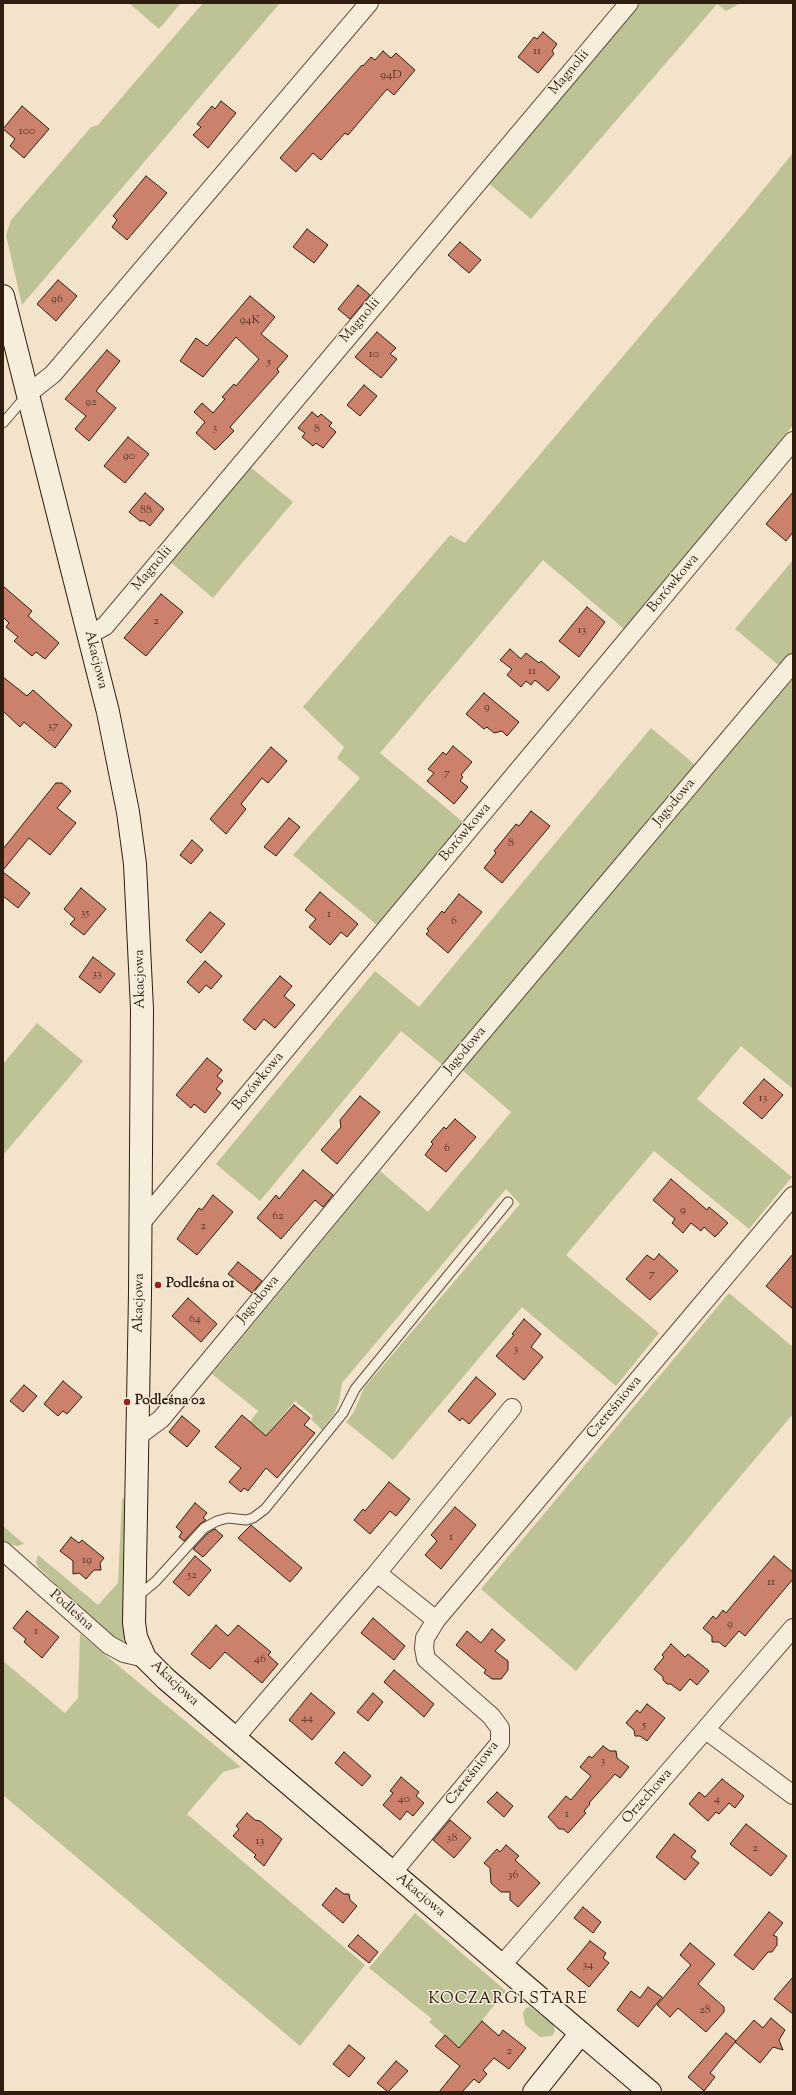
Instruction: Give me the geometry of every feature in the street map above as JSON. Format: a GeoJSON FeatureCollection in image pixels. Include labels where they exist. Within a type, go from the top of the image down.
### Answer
{"type":"FeatureCollection","features":[{"type":"Feature","properties":{"kind":"street"},"geometry":{"type":"LineString","coordinates":[[28,393],[53,374],[369,3]]}},
{"type":"Feature","properties":{"kind":"street","name":"Magnolii"},"geometry":{"type":"LineString","coordinates":[[89,635],[105,626],[629,3]]}},
{"type":"Feature","properties":{"kind":"street","name":"Akacjowa"},"geometry":{"type":"LineString","coordinates":[[3,296],[108,712],[128,812],[135,864],[142,1009],[138,1436],[134,1623],[136,1638],[145,1658],[166,1679],[650,2092]]}},
{"type":"Feature","properties":{"kind":"street","name":"Borówkowa"},"geometry":{"type":"LineString","coordinates":[[140,1224],[793,441]]}},
{"type":"Feature","properties":{"kind":"street","name":"Jagodowa"},"geometry":{"type":"LineString","coordinates":[[138,1436],[161,1419],[466,1051],[793,663]]}},
{"type":"Feature","properties":{"kind":"street","name":"Czereśniowa"},"geometry":{"type":"LineString","coordinates":[[392,1873],[500,1743],[500,1728],[491,1716],[426,1660],[424,1648],[425,1638],[436,1620],[793,1196]]}},
{"type":"Feature","properties":{"kind":"street"},"geometry":{"type":"LineString","coordinates":[[235,1738],[377,1573],[512,1408]]}},
{"type":"Feature","properties":{"kind":"street","name":"Podleśna"},"geometry":{"type":"LineString","coordinates":[[3,1551],[108,1645],[124,1653],[145,1658]]}},
{"type":"Feature","properties":{"kind":"street"},"geometry":{"type":"LineString","coordinates":[[377,1573],[436,1620]]}},
{"type":"Feature","properties":{"kind":"street","name":"Orzechowa"},"geometry":{"type":"LineString","coordinates":[[502,1965],[793,1628]]}},
{"type":"Feature","properties":{"kind":"street"},"geometry":{"type":"LineString","coordinates":[[706,1730],[793,1795]]}},
{"type":"Feature","properties":{"kind":"street"},"geometry":{"type":"LineString","coordinates":[[534,2092],[581,2033]]}},
{"type":"Feature","properties":{"kind":"lane"},"geometry":{"type":"LineString","coordinates":[[3,423],[28,393]]}},
{"type":"Feature","properties":{"kind":"lane"},"geometry":{"type":"LineString","coordinates":[[135,1599],[156,1581],[204,1528],[217,1521],[228,1518],[246,1520],[253,1518],[264,1509],[343,1413],[355,1389],[508,1202]]}},
{"type":"Feature","properties":{"kind":"green space"},"geometry":{"type":"Polygon","coordinates":[[[129,3],[181,3],[159,29],[129,3]]]}},
{"type":"Feature","properties":{"kind":"green space"},"geometry":{"type":"Polygon","coordinates":[[[203,3],[280,3],[22,305],[6,235],[11,220],[91,127],[98,125],[203,3]]]}},
{"type":"Feature","properties":{"kind":"green space"},"geometry":{"type":"Polygon","coordinates":[[[640,3],[741,3],[726,11],[717,4],[531,219],[487,182],[640,3]]]}},
{"type":"Feature","properties":{"kind":"green space"},"geometry":{"type":"Polygon","coordinates":[[[793,153],[793,425],[624,629],[543,560],[380,753],[463,822],[378,926],[293,855],[360,778],[337,758],[344,747],[303,707],[450,535],[465,543],[745,212],[793,153]]]}},
{"type":"Feature","properties":{"kind":"green space"},"geometry":{"type":"Polygon","coordinates":[[[249,466],[293,502],[213,598],[168,560],[249,466]]]}},
{"type":"Feature","properties":{"kind":"green space"},"geometry":{"type":"Polygon","coordinates":[[[793,560],[793,653],[781,667],[735,629],[793,560]]]}},
{"type":"Feature","properties":{"kind":"green space"},"geometry":{"type":"Polygon","coordinates":[[[787,678],[793,682],[793,1089],[741,1046],[697,1099],[792,1177],[749,1229],[654,1151],[566,1255],[659,1333],[616,1386],[522,1307],[393,1460],[346,1422],[354,1412],[364,1388],[520,1204],[506,1189],[342,1383],[339,1402],[335,1412],[322,1430],[311,1419],[313,1416],[295,1401],[265,1437],[249,1423],[258,1411],[212,1374],[380,1171],[428,1212],[511,1112],[460,1068],[787,678]]]}},
{"type":"Feature","properties":{"kind":"green space"},"geometry":{"type":"Polygon","coordinates":[[[651,728],[698,767],[445,1067],[401,1031],[260,1201],[216,1164],[375,971],[419,1007],[651,728]]]}},
{"type":"Feature","properties":{"kind":"green space"},"geometry":{"type":"Polygon","coordinates":[[[37,1023],[83,1061],[3,1155],[3,1064],[37,1023]]]}},
{"type":"Feature","properties":{"kind":"green space"},"geometry":{"type":"Polygon","coordinates":[[[729,1293],[793,1347],[793,1414],[576,1671],[481,1589],[729,1293]]]}},
{"type":"Feature","properties":{"kind":"green space"},"geometry":{"type":"Polygon","coordinates":[[[122,1498],[128,1502],[123,1581],[124,1641],[121,1643],[114,1640],[66,1597],[54,1582],[38,1567],[36,1562],[38,1555],[98,1605],[118,1583],[122,1498]]]}},
{"type":"Feature","properties":{"kind":"green space"},"geometry":{"type":"Polygon","coordinates":[[[3,1526],[24,1544],[17,1546],[3,1542],[3,1526]]]}},
{"type":"Feature","properties":{"kind":"green space"},"geometry":{"type":"Polygon","coordinates":[[[80,1634],[241,1767],[223,1772],[187,1814],[365,1965],[300,2046],[3,1795],[3,1661],[65,1713],[78,1698],[80,1634]]]}},
{"type":"Feature","properties":{"kind":"green space"},"geometry":{"type":"Polygon","coordinates":[[[415,1913],[506,1991],[459,2048],[429,2022],[432,2019],[369,1968],[415,1913]]]}},
{"type":"Feature","properties":{"kind":"green space"},"geometry":{"type":"Polygon","coordinates":[[[530,2007],[553,2024],[555,2031],[552,2036],[540,2037],[525,2025],[523,2013],[526,2008],[530,2007]]]}},
{"type":"Feature","properties":{"kind":"building"},"geometry":{"type":"Polygon","coordinates":[[[543,32],[557,44],[552,51],[554,54],[538,73],[518,57],[534,37],[537,39],[543,32]]]}},
{"type":"Feature","properties":{"kind":"building"},"geometry":{"type":"Polygon","coordinates":[[[383,51],[391,58],[396,53],[415,70],[394,95],[387,89],[348,135],[345,133],[321,160],[313,153],[296,172],[280,158],[362,65],[363,66],[371,57],[375,60],[383,51]]]}},
{"type":"Feature","properties":{"kind":"building"},"geometry":{"type":"Polygon","coordinates":[[[221,101],[236,113],[208,148],[193,135],[201,127],[197,124],[212,106],[215,109],[221,101]]]}},
{"type":"Feature","properties":{"kind":"building"},"geometry":{"type":"Polygon","coordinates":[[[22,106],[49,129],[24,158],[10,146],[15,139],[3,129],[22,106]]]}},
{"type":"Feature","properties":{"kind":"building"},"geometry":{"type":"Polygon","coordinates":[[[146,176],[167,193],[127,240],[112,227],[117,220],[113,216],[146,176]]]}},
{"type":"Feature","properties":{"kind":"building"},"geometry":{"type":"Polygon","coordinates":[[[307,229],[328,245],[314,263],[293,247],[307,229]]]}},
{"type":"Feature","properties":{"kind":"building"},"geometry":{"type":"Polygon","coordinates":[[[460,242],[481,260],[469,273],[448,255],[460,242]]]}},
{"type":"Feature","properties":{"kind":"building"},"geometry":{"type":"Polygon","coordinates":[[[58,280],[77,296],[56,321],[37,304],[58,280]]]}},
{"type":"Feature","properties":{"kind":"building"},"geometry":{"type":"Polygon","coordinates":[[[358,285],[370,295],[350,319],[338,309],[358,285]]]}},
{"type":"Feature","properties":{"kind":"building"},"geometry":{"type":"Polygon","coordinates":[[[250,296],[275,317],[261,334],[288,356],[277,369],[279,372],[230,427],[234,431],[215,450],[196,433],[205,422],[194,412],[202,403],[213,413],[225,399],[222,397],[234,384],[236,386],[259,359],[236,337],[203,377],[180,361],[196,338],[207,346],[250,296]]]}},
{"type":"Feature","properties":{"kind":"building"},"geometry":{"type":"Polygon","coordinates":[[[377,332],[396,348],[390,354],[397,359],[381,378],[355,357],[377,332]]]}},
{"type":"Feature","properties":{"kind":"building"},"geometry":{"type":"Polygon","coordinates":[[[107,350],[120,361],[96,391],[116,408],[89,441],[75,429],[86,416],[65,399],[107,350]]]}},
{"type":"Feature","properties":{"kind":"building"},"geometry":{"type":"Polygon","coordinates":[[[364,385],[377,396],[360,416],[347,405],[364,385]]]}},
{"type":"Feature","properties":{"kind":"building"},"geometry":{"type":"Polygon","coordinates":[[[312,412],[318,417],[321,414],[332,423],[329,426],[336,432],[323,448],[316,443],[313,446],[302,437],[305,433],[298,428],[312,412]]]}},
{"type":"Feature","properties":{"kind":"building"},"geometry":{"type":"Polygon","coordinates":[[[128,437],[149,454],[125,483],[104,466],[128,437]]]}},
{"type":"Feature","properties":{"kind":"building"},"geometry":{"type":"Polygon","coordinates":[[[793,492],[793,532],[786,541],[766,524],[793,492]]]}},
{"type":"Feature","properties":{"kind":"building"},"geometry":{"type":"Polygon","coordinates":[[[145,493],[164,509],[150,526],[144,521],[140,521],[129,512],[145,493]]]}},
{"type":"Feature","properties":{"kind":"building"},"geometry":{"type":"Polygon","coordinates":[[[3,586],[32,611],[28,616],[59,643],[45,659],[36,652],[32,656],[14,641],[18,637],[6,627],[9,623],[3,617],[3,586]]]}},
{"type":"Feature","properties":{"kind":"building"},"geometry":{"type":"Polygon","coordinates":[[[161,594],[183,612],[146,656],[124,638],[161,594]]]}},
{"type":"Feature","properties":{"kind":"building"},"geometry":{"type":"Polygon","coordinates":[[[587,607],[605,622],[579,657],[559,641],[587,607]]]}},
{"type":"Feature","properties":{"kind":"building"},"geometry":{"type":"Polygon","coordinates":[[[510,649],[521,659],[526,653],[539,663],[541,661],[560,677],[548,691],[535,680],[531,685],[526,681],[521,687],[507,675],[512,669],[500,660],[510,649]]]}},
{"type":"Feature","properties":{"kind":"building"},"geometry":{"type":"Polygon","coordinates":[[[3,677],[27,696],[33,690],[72,725],[55,748],[24,722],[20,727],[3,711],[3,677]]]}},
{"type":"Feature","properties":{"kind":"building"},"geometry":{"type":"Polygon","coordinates":[[[484,693],[519,722],[507,736],[502,731],[494,733],[487,727],[484,729],[466,714],[484,693]]]}},
{"type":"Feature","properties":{"kind":"building"},"geometry":{"type":"Polygon","coordinates":[[[453,746],[472,762],[461,775],[463,777],[460,781],[468,787],[454,804],[427,781],[434,773],[428,769],[443,752],[446,755],[453,746]]]}},
{"type":"Feature","properties":{"kind":"building"},"geometry":{"type":"Polygon","coordinates":[[[271,747],[287,761],[268,783],[262,778],[241,804],[246,809],[226,834],[210,819],[271,747]]]}},
{"type":"Feature","properties":{"kind":"building"},"geometry":{"type":"Polygon","coordinates":[[[56,783],[62,783],[71,791],[57,808],[76,823],[50,855],[29,838],[3,870],[3,849],[56,783]]]}},
{"type":"Feature","properties":{"kind":"building"},"geometry":{"type":"Polygon","coordinates":[[[531,811],[550,826],[502,883],[484,868],[496,853],[494,851],[516,824],[519,826],[531,811]]]}},
{"type":"Feature","properties":{"kind":"building"},"geometry":{"type":"Polygon","coordinates":[[[289,818],[300,827],[276,856],[264,847],[289,818]]]}},
{"type":"Feature","properties":{"kind":"building"},"geometry":{"type":"Polygon","coordinates":[[[192,840],[203,850],[191,864],[180,855],[192,840]]]}},
{"type":"Feature","properties":{"kind":"building"},"geometry":{"type":"Polygon","coordinates":[[[3,872],[30,893],[18,908],[3,896],[3,872]]]}},
{"type":"Feature","properties":{"kind":"building"},"geometry":{"type":"Polygon","coordinates":[[[81,888],[106,909],[84,935],[70,924],[75,919],[64,909],[81,888]]]}},
{"type":"Feature","properties":{"kind":"building"},"geometry":{"type":"Polygon","coordinates":[[[320,892],[358,924],[347,937],[341,932],[330,945],[309,927],[316,919],[305,910],[320,892]]]}},
{"type":"Feature","properties":{"kind":"building"},"geometry":{"type":"Polygon","coordinates":[[[459,894],[482,912],[448,953],[426,934],[429,931],[427,929],[442,911],[444,913],[459,894]]]}},
{"type":"Feature","properties":{"kind":"building"},"geometry":{"type":"Polygon","coordinates":[[[210,912],[225,924],[201,953],[186,940],[210,912]]]}},
{"type":"Feature","properties":{"kind":"building"},"geometry":{"type":"Polygon","coordinates":[[[93,957],[115,974],[100,993],[79,977],[93,957]]]}},
{"type":"Feature","properties":{"kind":"building"},"geometry":{"type":"Polygon","coordinates":[[[205,961],[222,976],[211,989],[206,985],[199,993],[187,982],[205,961]]]}},
{"type":"Feature","properties":{"kind":"building"},"geometry":{"type":"Polygon","coordinates":[[[280,976],[292,986],[284,996],[295,1005],[275,1028],[264,1019],[255,1030],[243,1020],[280,976]]]}},
{"type":"Feature","properties":{"kind":"building"},"geometry":{"type":"Polygon","coordinates":[[[207,1058],[222,1070],[217,1076],[223,1081],[216,1089],[221,1093],[205,1113],[194,1104],[191,1108],[176,1095],[207,1058]]]}},
{"type":"Feature","properties":{"kind":"building"},"geometry":{"type":"Polygon","coordinates":[[[764,1079],[783,1095],[762,1119],[743,1103],[764,1079]]]}},
{"type":"Feature","properties":{"kind":"building"},"geometry":{"type":"Polygon","coordinates":[[[360,1096],[380,1112],[337,1164],[321,1150],[341,1127],[340,1120],[360,1096]]]}},
{"type":"Feature","properties":{"kind":"building"},"geometry":{"type":"Polygon","coordinates":[[[455,1119],[476,1137],[446,1172],[425,1155],[433,1144],[431,1142],[444,1127],[446,1129],[455,1119]]]}},
{"type":"Feature","properties":{"kind":"building"},"geometry":{"type":"Polygon","coordinates":[[[303,1170],[333,1195],[323,1207],[315,1200],[281,1239],[257,1218],[276,1195],[279,1199],[303,1170]]]}},
{"type":"Feature","properties":{"kind":"building"},"geometry":{"type":"Polygon","coordinates":[[[671,1179],[707,1210],[709,1207],[728,1223],[715,1237],[704,1227],[701,1231],[691,1223],[683,1233],[672,1223],[675,1219],[653,1200],[671,1179]]]}},
{"type":"Feature","properties":{"kind":"building"},"geometry":{"type":"Polygon","coordinates":[[[213,1195],[233,1212],[197,1255],[177,1239],[199,1208],[202,1210],[213,1195]]]}},
{"type":"Feature","properties":{"kind":"building"},"geometry":{"type":"Polygon","coordinates":[[[659,1254],[678,1271],[650,1300],[626,1279],[647,1255],[654,1260],[659,1254]]]}},
{"type":"Feature","properties":{"kind":"building"},"geometry":{"type":"Polygon","coordinates":[[[793,1254],[793,1309],[766,1286],[793,1254]]]}},
{"type":"Feature","properties":{"kind":"building"},"geometry":{"type":"Polygon","coordinates":[[[238,1262],[262,1281],[252,1293],[228,1274],[238,1262]]]}},
{"type":"Feature","properties":{"kind":"building"},"geometry":{"type":"Polygon","coordinates":[[[188,1298],[217,1324],[201,1342],[172,1316],[188,1298]]]}},
{"type":"Feature","properties":{"kind":"building"},"geometry":{"type":"Polygon","coordinates":[[[524,1319],[541,1334],[531,1347],[543,1357],[524,1380],[496,1356],[514,1335],[512,1334],[524,1319]]]}},
{"type":"Feature","properties":{"kind":"building"},"geometry":{"type":"Polygon","coordinates":[[[476,1377],[496,1394],[469,1424],[462,1418],[460,1421],[448,1411],[476,1377]]]}},
{"type":"Feature","properties":{"kind":"building"},"geometry":{"type":"Polygon","coordinates":[[[63,1381],[82,1397],[67,1414],[63,1411],[58,1416],[44,1404],[63,1381]]]}},
{"type":"Feature","properties":{"kind":"building"},"geometry":{"type":"Polygon","coordinates":[[[24,1385],[37,1396],[23,1412],[10,1401],[24,1385]]]}},
{"type":"Feature","properties":{"kind":"building"},"geometry":{"type":"Polygon","coordinates":[[[294,1405],[310,1418],[304,1425],[315,1433],[277,1478],[266,1468],[248,1491],[244,1488],[241,1492],[229,1482],[241,1468],[215,1447],[242,1415],[266,1436],[294,1405]]]}},
{"type":"Feature","properties":{"kind":"building"},"geometry":{"type":"Polygon","coordinates":[[[182,1416],[200,1431],[187,1447],[169,1432],[182,1416]]]}},
{"type":"Feature","properties":{"kind":"building"},"geometry":{"type":"Polygon","coordinates":[[[389,1482],[410,1499],[396,1516],[390,1511],[370,1534],[354,1520],[363,1509],[365,1511],[389,1482]]]}},
{"type":"Feature","properties":{"kind":"building"},"geometry":{"type":"Polygon","coordinates":[[[195,1503],[207,1513],[203,1518],[206,1520],[200,1524],[184,1541],[179,1537],[182,1532],[176,1527],[195,1503]]]}},
{"type":"Feature","properties":{"kind":"building"},"geometry":{"type":"Polygon","coordinates":[[[455,1507],[476,1525],[441,1569],[425,1555],[437,1541],[431,1535],[455,1507]]]}},
{"type":"Feature","properties":{"kind":"building"},"geometry":{"type":"Polygon","coordinates":[[[251,1525],[302,1568],[290,1582],[238,1538],[251,1525]]]}},
{"type":"Feature","properties":{"kind":"building"},"geometry":{"type":"Polygon","coordinates":[[[215,1529],[223,1536],[203,1557],[193,1549],[208,1533],[215,1529]]]}},
{"type":"Feature","properties":{"kind":"building"},"geometry":{"type":"Polygon","coordinates":[[[71,1537],[79,1543],[82,1540],[104,1558],[100,1563],[101,1570],[94,1570],[86,1579],[79,1573],[73,1574],[73,1561],[60,1551],[71,1537]]]}},
{"type":"Feature","properties":{"kind":"building"},"geometry":{"type":"Polygon","coordinates":[[[195,1556],[211,1570],[189,1596],[173,1582],[195,1556]]]}},
{"type":"Feature","properties":{"kind":"building"},"geometry":{"type":"Polygon","coordinates":[[[774,1556],[793,1572],[793,1579],[745,1636],[739,1631],[725,1647],[719,1642],[712,1642],[712,1636],[703,1628],[713,1616],[716,1619],[723,1610],[726,1613],[774,1556]]]}},
{"type":"Feature","properties":{"kind":"building"},"geometry":{"type":"Polygon","coordinates":[[[27,1611],[59,1637],[42,1658],[24,1642],[26,1639],[13,1628],[27,1611]]]}},
{"type":"Feature","properties":{"kind":"building"},"geometry":{"type":"Polygon","coordinates":[[[373,1618],[405,1646],[394,1660],[361,1633],[373,1618]]]}},
{"type":"Feature","properties":{"kind":"building"},"geometry":{"type":"Polygon","coordinates":[[[216,1625],[228,1636],[238,1625],[271,1652],[268,1655],[278,1664],[262,1683],[225,1652],[210,1669],[191,1654],[216,1625]]]}},
{"type":"Feature","properties":{"kind":"building"},"geometry":{"type":"Polygon","coordinates":[[[492,1629],[505,1640],[495,1651],[508,1661],[508,1670],[501,1679],[492,1679],[484,1673],[486,1670],[456,1645],[467,1631],[481,1643],[492,1629]]]}},
{"type":"Feature","properties":{"kind":"building"},"geometry":{"type":"Polygon","coordinates":[[[671,1644],[685,1657],[688,1654],[709,1671],[697,1685],[690,1679],[680,1691],[671,1684],[667,1684],[663,1680],[663,1677],[654,1669],[664,1657],[662,1655],[671,1644]]]}},
{"type":"Feature","properties":{"kind":"building"},"geometry":{"type":"Polygon","coordinates":[[[394,1670],[434,1704],[424,1717],[384,1682],[394,1670]]]}},
{"type":"Feature","properties":{"kind":"building"},"geometry":{"type":"Polygon","coordinates":[[[311,1693],[335,1713],[312,1740],[289,1720],[311,1693]]]}},
{"type":"Feature","properties":{"kind":"building"},"geometry":{"type":"Polygon","coordinates":[[[373,1693],[383,1702],[368,1721],[357,1712],[373,1693]]]}},
{"type":"Feature","properties":{"kind":"building"},"geometry":{"type":"Polygon","coordinates":[[[647,1704],[665,1718],[647,1741],[640,1736],[635,1736],[634,1730],[626,1723],[637,1710],[640,1713],[647,1704]]]}},
{"type":"Feature","properties":{"kind":"building"},"geometry":{"type":"Polygon","coordinates":[[[603,1746],[610,1751],[616,1751],[617,1758],[629,1767],[620,1778],[615,1774],[589,1803],[590,1804],[584,1811],[586,1813],[568,1833],[563,1829],[559,1829],[548,1817],[566,1796],[571,1800],[591,1776],[580,1767],[589,1756],[592,1758],[603,1746]]]}},
{"type":"Feature","properties":{"kind":"building"},"geometry":{"type":"Polygon","coordinates":[[[344,1752],[371,1776],[362,1786],[335,1763],[344,1752]]]}},
{"type":"Feature","properties":{"kind":"building"},"geometry":{"type":"Polygon","coordinates":[[[401,1777],[419,1792],[416,1796],[424,1803],[413,1816],[407,1811],[400,1820],[383,1805],[393,1793],[390,1791],[401,1777]]]}},
{"type":"Feature","properties":{"kind":"building"},"geometry":{"type":"Polygon","coordinates":[[[722,1779],[744,1796],[735,1808],[729,1803],[719,1814],[716,1812],[708,1821],[689,1804],[699,1792],[705,1797],[722,1779]]]}},
{"type":"Feature","properties":{"kind":"building"},"geometry":{"type":"Polygon","coordinates":[[[497,1792],[513,1806],[504,1817],[487,1802],[497,1792]]]}},
{"type":"Feature","properties":{"kind":"building"},"geometry":{"type":"Polygon","coordinates":[[[247,1813],[255,1820],[260,1821],[282,1839],[264,1866],[254,1857],[256,1855],[233,1836],[239,1829],[236,1826],[247,1813]]]}},
{"type":"Feature","properties":{"kind":"building"},"geometry":{"type":"Polygon","coordinates":[[[450,1820],[471,1838],[454,1858],[433,1840],[450,1820]]]}},
{"type":"Feature","properties":{"kind":"building"},"geometry":{"type":"Polygon","coordinates":[[[746,1824],[787,1856],[771,1876],[730,1844],[746,1824]]]}},
{"type":"Feature","properties":{"kind":"building"},"geometry":{"type":"Polygon","coordinates":[[[674,1834],[696,1851],[691,1857],[699,1863],[685,1880],[656,1857],[674,1834]]]}},
{"type":"Feature","properties":{"kind":"building"},"geometry":{"type":"Polygon","coordinates":[[[506,1845],[519,1856],[515,1860],[540,1883],[518,1907],[510,1900],[510,1892],[501,1892],[491,1883],[490,1868],[484,1863],[497,1849],[500,1852],[506,1845]]]}},
{"type":"Feature","properties":{"kind":"building"},"geometry":{"type":"Polygon","coordinates":[[[336,1888],[344,1894],[349,1894],[350,1900],[357,1906],[343,1923],[322,1905],[336,1888]]]}},
{"type":"Feature","properties":{"kind":"building"},"geometry":{"type":"Polygon","coordinates":[[[583,1907],[601,1922],[593,1933],[574,1918],[583,1907]]]}},
{"type":"Feature","properties":{"kind":"building"},"geometry":{"type":"Polygon","coordinates":[[[769,1912],[783,1923],[773,1935],[777,1937],[777,1945],[772,1952],[768,1952],[753,1970],[734,1955],[769,1912]]]}},
{"type":"Feature","properties":{"kind":"building"},"geometry":{"type":"Polygon","coordinates":[[[358,1935],[378,1952],[369,1963],[348,1946],[358,1935]]]}},
{"type":"Feature","properties":{"kind":"building"},"geometry":{"type":"Polygon","coordinates":[[[590,1941],[606,1953],[603,1958],[609,1963],[589,1987],[567,1969],[590,1941]]]}},
{"type":"Feature","properties":{"kind":"building"},"geometry":{"type":"Polygon","coordinates":[[[690,1943],[715,1964],[698,1984],[724,2007],[724,2012],[706,2032],[678,2008],[670,2017],[657,2005],[691,1965],[680,1955],[690,1943]]]}},
{"type":"Feature","properties":{"kind":"building"},"geometry":{"type":"Polygon","coordinates":[[[793,1977],[793,2014],[774,1999],[793,1977]]]}},
{"type":"Feature","properties":{"kind":"building"},"geometry":{"type":"Polygon","coordinates":[[[648,1987],[662,1997],[638,2027],[617,2010],[631,1991],[640,1998],[648,1987]]]}},
{"type":"Feature","properties":{"kind":"building"},"geometry":{"type":"Polygon","coordinates":[[[771,2018],[785,2030],[779,2040],[783,2050],[773,2047],[760,2063],[735,2042],[754,2020],[763,2028],[771,2018]]]}},
{"type":"Feature","properties":{"kind":"building"},"geometry":{"type":"Polygon","coordinates":[[[482,2021],[499,2036],[503,2030],[526,2048],[509,2069],[494,2058],[483,2070],[487,2074],[479,2083],[474,2079],[462,2092],[439,2092],[460,2066],[435,2046],[445,2035],[459,2048],[482,2021]]]}},
{"type":"Feature","properties":{"kind":"building"},"geometry":{"type":"Polygon","coordinates":[[[726,2033],[736,2041],[710,2073],[715,2077],[704,2091],[688,2077],[726,2033]]]}},
{"type":"Feature","properties":{"kind":"building"},"geometry":{"type":"Polygon","coordinates":[[[349,2045],[365,2058],[349,2077],[333,2064],[349,2045]]]}},
{"type":"Feature","properties":{"kind":"building"},"geometry":{"type":"Polygon","coordinates":[[[396,2061],[408,2071],[388,2092],[377,2083],[396,2061]]]}},
{"type":"Feature","properties":{"kind":"place","name":"Podleśna 01"},"geometry":{"type":"Point","coordinates":[158,1285]}},
{"type":"Feature","properties":{"kind":"place","name":"Podleśna 02"},"geometry":{"type":"Point","coordinates":[127,1402]}},
{"type":"Feature","properties":{"kind":"district","name":"KOCZARGI STARE"},"geometry":{"type":"Point","coordinates":[508,2000]}}]}
